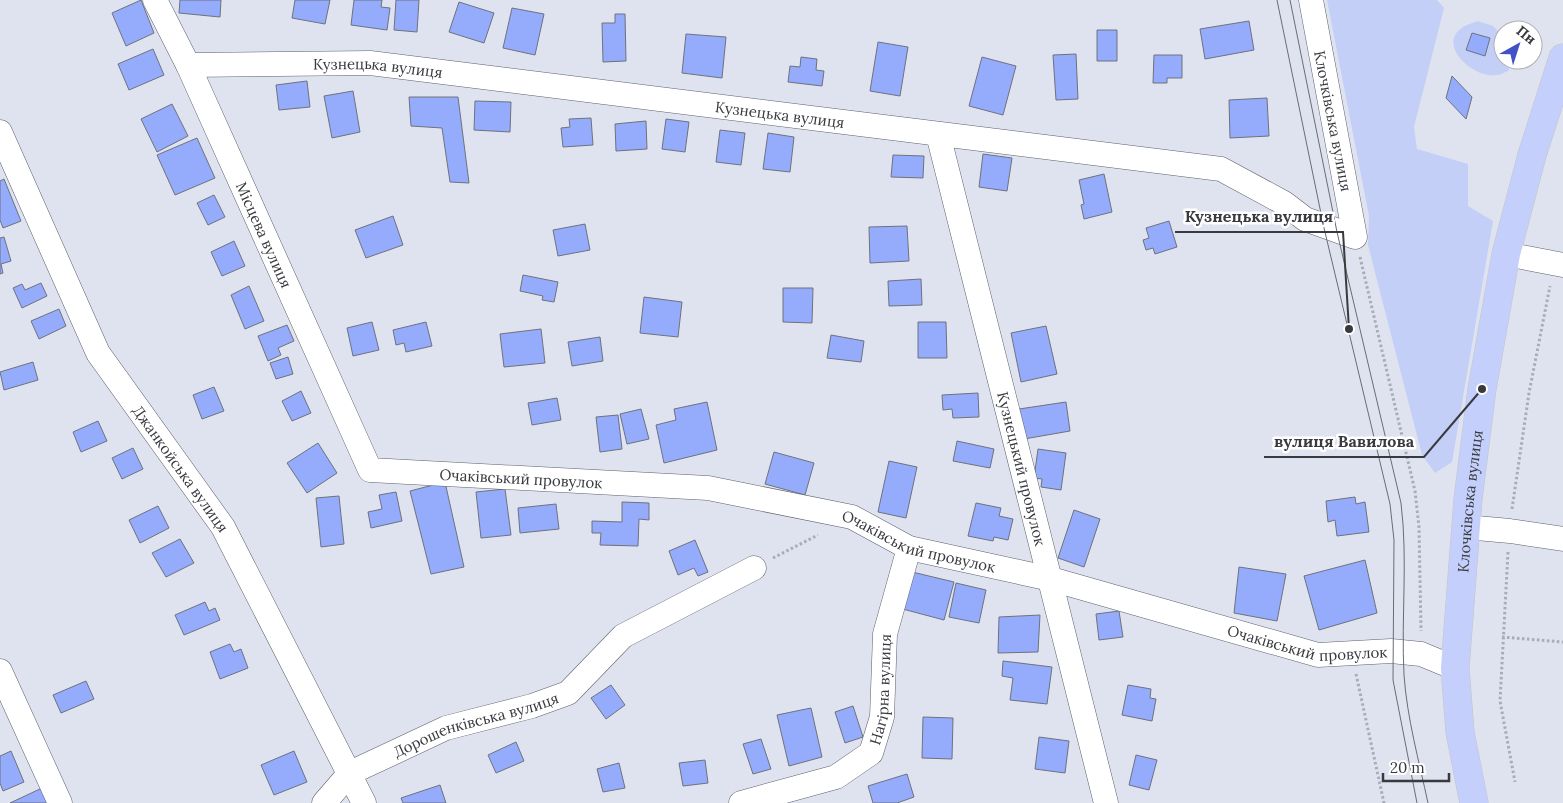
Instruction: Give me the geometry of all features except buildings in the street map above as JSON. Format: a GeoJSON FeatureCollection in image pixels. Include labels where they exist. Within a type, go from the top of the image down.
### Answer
{"type":"FeatureCollection","features":[{"type":"Feature","properties":{"kind":"main road","name":"Клочківська вулиця"},"geometry":{"type":"LineString","coordinates":[[1478,802],[1460,732],[1455,668],[1465,527],[1482,389],[1506,254],[1532,155],[1563,58]]}},
{"type":"Feature","properties":{"kind":"street","name":"Місцева вулиця"},"geometry":{"type":"LineString","coordinates":[[155,0],[188,65],[370,470]]}},
{"type":"Feature","properties":{"kind":"street","name":"Клочківська вулиця"},"geometry":{"type":"LineString","coordinates":[[1311,0],[1355,237]]}},
{"type":"Feature","properties":{"kind":"street","name":"Кузнецька вулиця"},"geometry":{"type":"LineString","coordinates":[[188,65],[370,63],[1221,169],[1284,203],[1305,220],[1355,237]]}},
{"type":"Feature","properties":{"kind":"street","name":"Джанкойська вулиця"},"geometry":{"type":"LineString","coordinates":[[0,132],[98,353],[223,527],[364,803]]}},
{"type":"Feature","properties":{"kind":"street","name":"Кузнецький провулок"},"geometry":{"type":"LineString","coordinates":[[938,134],[1106,803]]}},
{"type":"Feature","properties":{"kind":"street"},"geometry":{"type":"LineString","coordinates":[[1506,254],[1559,265]]}},
{"type":"Feature","properties":{"kind":"street","name":"Очаківський провулок"},"geometry":{"type":"LineString","coordinates":[[370,470],[708,488],[852,517],[908,548],[1051,579],[1318,655],[1391,651],[1421,654],[1455,668]]}},
{"type":"Feature","properties":{"kind":"street"},"geometry":{"type":"LineString","coordinates":[[1465,527],[1563,539]]}},
{"type":"Feature","properties":{"kind":"street","name":"Нагірна вулиця"},"geometry":{"type":"LineString","coordinates":[[741,803],[836,777],[871,752],[882,717],[885,634],[908,548]]}},
{"type":"Feature","properties":{"kind":"street","name":"Дорошенківська вулиця"},"geometry":{"type":"LineString","coordinates":[[324,803],[350,773],[446,728],[532,706],[568,693],[623,636],[762,563]]}},
{"type":"Feature","properties":{"kind":"street"},"geometry":{"type":"LineString","coordinates":[[0,671],[60,803]]}},
{"type":"Feature","properties":{"kind":"path"},"geometry":{"type":"LineString","coordinates":[[1355,237],[1415,491],[1419,527],[1421,654]]}},
{"type":"Feature","properties":{"kind":"path"},"geometry":{"type":"LineString","coordinates":[[1512,513],[1529,393],[1545,305],[1559,265]]}},
{"type":"Feature","properties":{"kind":"path"},"geometry":{"type":"LineString","coordinates":[[762,563],[819,534]]}},
{"type":"Feature","properties":{"kind":"path"},"geometry":{"type":"LineString","coordinates":[[1508,549],[1500,701],[1515,782]]}},
{"type":"Feature","properties":{"kind":"path"},"geometry":{"type":"LineString","coordinates":[[1502,637],[1563,642]]}},
{"type":"Feature","properties":{"kind":"path"},"geometry":{"type":"LineString","coordinates":[[1351,652],[1384,803]]}},
{"type":"Feature","properties":{"kind":"shaded area"},"geometry":{"type":"Polygon","coordinates":[[[1327,0],[1437,0],[1444,8],[1414,127],[1417,149],[1468,164],[1468,206],[1493,221],[1452,462],[1435,473],[1422,455],[1368,245],[1369,216],[1327,0]]]}},
{"type":"Feature","properties":{"kind":"shaded area"},"geometry":{"type":"Polygon","coordinates":[[[1478,21],[1493,26],[1493,70],[1508,71],[1497,75],[1488,75],[1469,67],[1461,60],[1453,43],[1456,34],[1469,24],[1478,21]]]}},
{"type":"Feature","properties":{"kind":"tram line"},"geometry":{"type":"LineString","coordinates":[[1277,0],[1324,228],[1390,504],[1394,540],[1393,680],[1417,803]]}},
{"type":"Feature","properties":{"kind":"tram line"},"geometry":{"type":"LineString","coordinates":[[1290,0],[1337,232],[1401,503],[1404,546],[1404,675],[1411,723],[1428,803]]}},
{"type":"Feature","properties":{"kind":"place","name":"Кузнецька вулиця"},"geometry":{"type":"Point","coordinates":[1349,329]}},
{"type":"Feature","properties":{"kind":"place","name":"вулиця Вавилова"},"geometry":{"type":"Point","coordinates":[1482,389]}}]}
